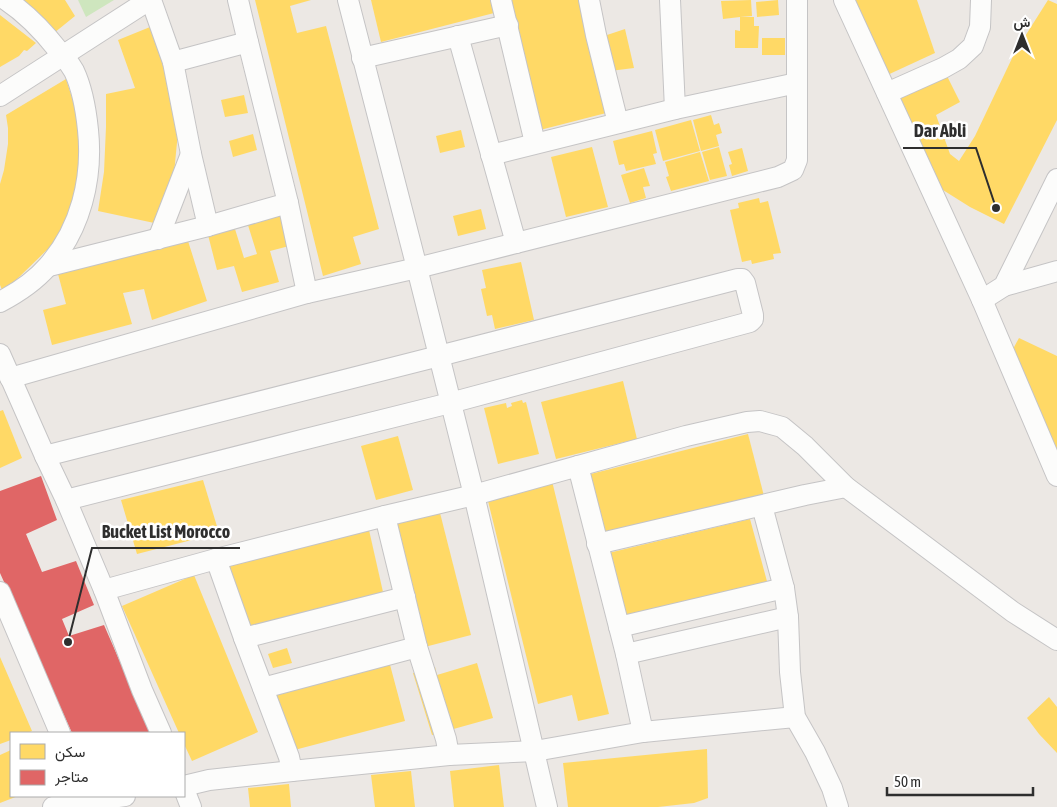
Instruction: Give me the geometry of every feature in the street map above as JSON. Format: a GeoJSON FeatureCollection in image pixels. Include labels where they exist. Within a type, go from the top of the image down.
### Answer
{"type":"FeatureCollection","features":[{"type":"Feature","properties":{"kind":"street"},"geometry":{"type":"LineString","coordinates":[[0,302],[30,283],[49,266],[66,241],[81,206],[87,181],[90,153],[86,112],[82,92],[74,71],[46,35],[29,18],[6,0]]}},
{"type":"Feature","properties":{"kind":"street"},"geometry":{"type":"LineString","coordinates":[[0,96],[150,0],[173,62],[191,154],[208,226]]}},
{"type":"Feature","properties":{"kind":"street"},"geometry":{"type":"LineString","coordinates":[[238,0],[288,202],[307,293]]}},
{"type":"Feature","properties":{"kind":"street"},"geometry":{"type":"LineString","coordinates":[[348,0],[474,495],[547,807]]}},
{"type":"Feature","properties":{"kind":"street"},"geometry":{"type":"LineString","coordinates":[[501,0],[535,143]]}},
{"type":"Feature","properties":{"kind":"street"},"geometry":{"type":"LineString","coordinates":[[589,0],[618,123]]}},
{"type":"Feature","properties":{"kind":"street"},"geometry":{"type":"LineString","coordinates":[[670,0],[675,109]]}},
{"type":"Feature","properties":{"kind":"street"},"geometry":{"type":"LineString","coordinates":[[10,378],[307,293],[516,244],[778,176],[793,170],[797,160],[797,0]]}},
{"type":"Feature","properties":{"kind":"street"},"geometry":{"type":"LineString","coordinates":[[844,0],[982,300],[1057,476]]}},
{"type":"Feature","properties":{"kind":"street"},"geometry":{"type":"LineString","coordinates":[[887,93],[943,68],[959,59],[973,46],[980,27],[981,0]]}},
{"type":"Feature","properties":{"kind":"street"},"geometry":{"type":"LineString","coordinates":[[362,58],[508,25]]}},
{"type":"Feature","properties":{"kind":"street"},"geometry":{"type":"LineString","coordinates":[[458,36],[516,244]]}},
{"type":"Feature","properties":{"kind":"street"},"geometry":{"type":"LineString","coordinates":[[173,62],[248,42]]}},
{"type":"Feature","properties":{"kind":"street"},"geometry":{"type":"LineString","coordinates":[[490,155],[675,109],[797,83]]}},
{"type":"Feature","properties":{"kind":"street"},"geometry":{"type":"LineString","coordinates":[[158,239],[191,154]]}},
{"type":"Feature","properties":{"kind":"street"},"geometry":{"type":"LineString","coordinates":[[1004,286],[1057,179]]}},
{"type":"Feature","properties":{"kind":"street"},"geometry":{"type":"LineString","coordinates":[[49,266],[208,226],[288,202]]}},
{"type":"Feature","properties":{"kind":"street"},"geometry":{"type":"LineString","coordinates":[[982,300],[1004,286],[1057,270]]}},
{"type":"Feature","properties":{"kind":"street"},"geometry":{"type":"LineString","coordinates":[[45,456],[738,278],[742,279],[745,283],[753,314],[753,319],[750,322],[450,403],[66,500]]}},
{"type":"Feature","properties":{"kind":"street"},"geometry":{"type":"LineString","coordinates":[[0,354],[66,500],[104,590],[160,732]]}},
{"type":"Feature","properties":{"kind":"street"},"geometry":{"type":"LineString","coordinates":[[104,590],[216,559],[474,495],[686,436],[746,422],[760,421],[782,427],[805,446],[846,487],[1013,612],[1057,640]]}},
{"type":"Feature","properties":{"kind":"street"},"geometry":{"type":"LineString","coordinates":[[578,466],[626,654],[643,732]]}},
{"type":"Feature","properties":{"kind":"street"},"geometry":{"type":"LineString","coordinates":[[597,544],[846,487]]}},
{"type":"Feature","properties":{"kind":"street"},"geometry":{"type":"LineString","coordinates":[[762,506],[784,588],[788,617],[790,672],[795,717],[815,752],[832,788],[838,807]]}},
{"type":"Feature","properties":{"kind":"street"},"geometry":{"type":"LineString","coordinates":[[385,516],[417,647],[446,739],[449,755]]}},
{"type":"Feature","properties":{"kind":"street"},"geometry":{"type":"LineString","coordinates":[[216,559],[289,758],[292,771]]}},
{"type":"Feature","properties":{"kind":"street"},"geometry":{"type":"LineString","coordinates":[[619,627],[784,588]]}},
{"type":"Feature","properties":{"kind":"street"},"geometry":{"type":"LineString","coordinates":[[0,592],[60,732]]}},
{"type":"Feature","properties":{"kind":"street"},"geometry":{"type":"LineString","coordinates":[[244,638],[405,597]]}},
{"type":"Feature","properties":{"kind":"street"},"geometry":{"type":"LineString","coordinates":[[626,654],[788,617]]}},
{"type":"Feature","properties":{"kind":"street"},"geometry":{"type":"LineString","coordinates":[[263,688],[417,647]]}},
{"type":"Feature","properties":{"kind":"street"},"geometry":{"type":"LineString","coordinates":[[185,787],[209,780],[292,771],[449,755],[535,751],[643,732],[795,717]]}},
{"type":"Feature","properties":{"kind":"street"},"geometry":{"type":"LineString","coordinates":[[185,790],[192,807]]}},
{"type":"Feature","properties":{"kind":"street"},"geometry":{"type":"LineString","coordinates":[[53,807],[89,799],[113,797]]}},
{"type":"Feature","properties":{"kind":"green space"},"geometry":{"type":"Polygon","coordinates":[[[78,0],[114,0],[86,17],[78,0]]]}},
{"type":"Feature","properties":{"kind":"building: سكن"},"geometry":{"type":"Polygon","coordinates":[[[17,0],[65,0],[75,16],[54,33],[47,21],[41,23],[17,0]]]}},
{"type":"Feature","properties":{"kind":"building: سكن"},"geometry":{"type":"Polygon","coordinates":[[[255,0],[311,0],[290,6],[297,33],[326,26],[379,229],[353,237],[361,264],[323,276],[255,0]]]}},
{"type":"Feature","properties":{"kind":"building: سكن"},"geometry":{"type":"Polygon","coordinates":[[[371,0],[495,0],[498,12],[381,42],[371,0]]]}},
{"type":"Feature","properties":{"kind":"building: سكن"},"geometry":{"type":"Polygon","coordinates":[[[509,0],[583,0],[610,112],[540,130],[509,0]]]}},
{"type":"Feature","properties":{"kind":"building: سكن"},"geometry":{"type":"Polygon","coordinates":[[[751,0],[752,16],[723,19],[721,1],[751,0]]]}},
{"type":"Feature","properties":{"kind":"building: سكن"},"geometry":{"type":"Polygon","coordinates":[[[778,0],[779,15],[757,17],[756,2],[778,0]]]}},
{"type":"Feature","properties":{"kind":"building: سكن"},"geometry":{"type":"Polygon","coordinates":[[[847,0],[917,0],[935,53],[883,77],[847,0]]]}},
{"type":"Feature","properties":{"kind":"building: سكن"},"geometry":{"type":"Polygon","coordinates":[[[1048,0],[1057,4],[1057,120],[1004,224],[970,207],[935,185],[893,98],[947,76],[960,102],[936,115],[950,154],[959,161],[975,136],[1015,52],[1048,0]]]}},
{"type":"Feature","properties":{"kind":"building: سكن"},"geometry":{"type":"Polygon","coordinates":[[[0,15],[36,43],[27,51],[24,50],[19,56],[0,67],[0,15]]]}},
{"type":"Feature","properties":{"kind":"building: سكن"},"geometry":{"type":"Polygon","coordinates":[[[740,17],[754,17],[754,26],[759,26],[758,48],[735,48],[735,30],[740,31],[740,17]]]}},
{"type":"Feature","properties":{"kind":"building: سكن"},"geometry":{"type":"Polygon","coordinates":[[[155,25],[171,76],[178,132],[173,184],[159,224],[98,211],[104,172],[106,94],[135,88],[118,40],[155,25]]]}},
{"type":"Feature","properties":{"kind":"building: سكن"},"geometry":{"type":"Polygon","coordinates":[[[625,29],[634,68],[610,71],[607,35],[625,29]]]}},
{"type":"Feature","properties":{"kind":"building: سكن"},"geometry":{"type":"Polygon","coordinates":[[[762,38],[785,38],[785,55],[762,55],[762,38]]]}},
{"type":"Feature","properties":{"kind":"building: سكن"},"geometry":{"type":"Polygon","coordinates":[[[66,79],[80,122],[80,165],[76,191],[62,229],[51,246],[14,282],[2,290],[0,285],[0,184],[8,144],[6,115],[66,79]]]}},
{"type":"Feature","properties":{"kind":"building: سكن"},"geometry":{"type":"Polygon","coordinates":[[[244,95],[248,113],[225,117],[221,100],[244,95]]]}},
{"type":"Feature","properties":{"kind":"building: سكن"},"geometry":{"type":"Polygon","coordinates":[[[711,115],[714,125],[719,123],[722,133],[716,135],[719,146],[701,151],[693,120],[711,115]]]}},
{"type":"Feature","properties":{"kind":"building: سكن"},"geometry":{"type":"Polygon","coordinates":[[[691,120],[700,151],[663,161],[655,130],[691,120]]]}},
{"type":"Feature","properties":{"kind":"building: سكن"},"geometry":{"type":"Polygon","coordinates":[[[461,130],[465,147],[440,153],[436,136],[461,130]]]}},
{"type":"Feature","properties":{"kind":"building: سكن"},"geometry":{"type":"Polygon","coordinates":[[[652,131],[657,153],[653,154],[656,164],[626,171],[624,164],[619,165],[613,141],[652,131]]]}},
{"type":"Feature","properties":{"kind":"building: سكن"},"geometry":{"type":"Polygon","coordinates":[[[253,134],[257,150],[233,157],[229,141],[253,134]]]}},
{"type":"Feature","properties":{"kind":"building: سكن"},"geometry":{"type":"Polygon","coordinates":[[[592,147],[608,207],[566,217],[551,157],[592,147]]]}},
{"type":"Feature","properties":{"kind":"building: سكن"},"geometry":{"type":"Polygon","coordinates":[[[719,147],[727,176],[710,180],[702,152],[719,147]]]}},
{"type":"Feature","properties":{"kind":"building: سكن"},"geometry":{"type":"Polygon","coordinates":[[[742,148],[748,171],[732,176],[729,165],[732,164],[728,152],[742,148]]]}},
{"type":"Feature","properties":{"kind":"building: سكن"},"geometry":{"type":"Polygon","coordinates":[[[700,152],[709,181],[671,191],[666,177],[669,176],[665,162],[700,152]]]}},
{"type":"Feature","properties":{"kind":"building: سكن"},"geometry":{"type":"Polygon","coordinates":[[[644,168],[650,186],[643,187],[646,198],[630,203],[621,175],[644,168]]]}},
{"type":"Feature","properties":{"kind":"building: سكن"},"geometry":{"type":"Polygon","coordinates":[[[759,198],[760,203],[768,201],[781,253],[773,254],[774,259],[752,264],[751,260],[742,262],[730,210],[739,208],[738,203],[759,198]]]}},
{"type":"Feature","properties":{"kind":"building: سكن"},"geometry":{"type":"Polygon","coordinates":[[[481,209],[486,229],[458,236],[453,216],[481,209]]]}},
{"type":"Feature","properties":{"kind":"building: سكن"},"geometry":{"type":"Polygon","coordinates":[[[284,214],[293,245],[270,251],[279,282],[242,292],[234,266],[217,270],[208,235],[235,229],[244,258],[257,254],[247,222],[284,214]]]}},
{"type":"Feature","properties":{"kind":"building: سكن"},"geometry":{"type":"Polygon","coordinates":[[[188,241],[207,301],[152,320],[144,289],[123,293],[132,324],[52,345],[43,310],[66,304],[58,274],[188,241]]]}},
{"type":"Feature","properties":{"kind":"building: سكن"},"geometry":{"type":"Polygon","coordinates":[[[521,262],[534,320],[495,329],[492,315],[487,316],[481,289],[486,288],[482,270],[521,262]]]}},
{"type":"Feature","properties":{"kind":"building: سكن"},"geometry":{"type":"Polygon","coordinates":[[[1019,338],[1057,356],[1057,464],[1031,408],[1038,405],[1037,403],[1034,405],[1009,362],[1019,338]]]}},
{"type":"Feature","properties":{"kind":"building: سكن"},"geometry":{"type":"Polygon","coordinates":[[[623,381],[637,439],[556,459],[541,402],[623,381]]]}},
{"type":"Feature","properties":{"kind":"building: سكن"},"geometry":{"type":"Polygon","coordinates":[[[522,400],[523,403],[526,402],[539,454],[498,464],[484,408],[506,403],[507,408],[512,406],[511,403],[522,400]]]}},
{"type":"Feature","properties":{"kind":"building: سكن"},"geometry":{"type":"Polygon","coordinates":[[[3,410],[22,458],[0,468],[0,411],[3,410]]]}},
{"type":"Feature","properties":{"kind":"building: سكن"},"geometry":{"type":"Polygon","coordinates":[[[748,434],[764,496],[594,539],[579,477],[748,434]]]}},
{"type":"Feature","properties":{"kind":"building: سكن"},"geometry":{"type":"Polygon","coordinates":[[[398,436],[413,490],[376,500],[361,446],[398,436]]]}},
{"type":"Feature","properties":{"kind":"building: سكن"},"geometry":{"type":"Polygon","coordinates":[[[203,480],[219,533],[137,554],[121,500],[203,480]]]}},
{"type":"Feature","properties":{"kind":"building: سكن"},"geometry":{"type":"Polygon","coordinates":[[[552,481],[609,714],[578,721],[572,695],[538,704],[487,497],[552,481]]]}},
{"type":"Feature","properties":{"kind":"building: سكن"},"geometry":{"type":"Polygon","coordinates":[[[439,509],[471,635],[413,650],[380,524],[439,509]]]}},
{"type":"Feature","properties":{"kind":"building: سكن"},"geometry":{"type":"Polygon","coordinates":[[[750,519],[768,585],[614,624],[596,556],[750,519]]]}},
{"type":"Feature","properties":{"kind":"building: سكن"},"geometry":{"type":"Polygon","coordinates":[[[369,530],[383,592],[236,631],[217,568],[369,530]]]}},
{"type":"Feature","properties":{"kind":"building: سكن"},"geometry":{"type":"Polygon","coordinates":[[[194,575],[258,732],[192,761],[185,746],[185,732],[179,732],[122,606],[194,575]]]}},
{"type":"Feature","properties":{"kind":"building: سكن"},"geometry":{"type":"Polygon","coordinates":[[[287,648],[292,663],[273,668],[268,654],[287,648]]]}},
{"type":"Feature","properties":{"kind":"building: سكن"},"geometry":{"type":"Polygon","coordinates":[[[0,657],[32,731],[10,732],[10,740],[0,744],[0,657]]]}},
{"type":"Feature","properties":{"kind":"building: سكن"},"geometry":{"type":"Polygon","coordinates":[[[389,661],[405,721],[283,753],[267,693],[389,661]]]}},
{"type":"Feature","properties":{"kind":"building: سكن"},"geometry":{"type":"Polygon","coordinates":[[[477,663],[493,718],[432,735],[413,673],[435,667],[437,675],[477,663]]]}},
{"type":"Feature","properties":{"kind":"building: سكن"},"geometry":{"type":"Polygon","coordinates":[[[1049,697],[1057,707],[1057,753],[1027,718],[1049,697]]]}},
{"type":"Feature","properties":{"kind":"building: سكن"},"geometry":{"type":"Polygon","coordinates":[[[707,749],[708,798],[694,803],[658,807],[568,807],[563,763],[707,749]]]}},
{"type":"Feature","properties":{"kind":"building: سكن"},"geometry":{"type":"Polygon","coordinates":[[[10,750],[10,797],[15,797],[0,803],[0,755],[10,750]]]}},
{"type":"Feature","properties":{"kind":"building: سكن"},"geometry":{"type":"Polygon","coordinates":[[[499,765],[504,807],[454,807],[450,771],[499,765]]]}},
{"type":"Feature","properties":{"kind":"building: سكن"},"geometry":{"type":"Polygon","coordinates":[[[411,771],[415,807],[375,807],[371,775],[411,771]]]}},
{"type":"Feature","properties":{"kind":"building: سكن"},"geometry":{"type":"Polygon","coordinates":[[[289,784],[291,807],[250,807],[248,788],[289,784]]]}},
{"type":"Feature","properties":{"kind":"building: متاجر"},"geometry":{"type":"Polygon","coordinates":[[[41,476],[57,520],[26,534],[42,572],[76,561],[94,605],[62,619],[69,636],[104,625],[151,732],[72,732],[0,573],[0,491],[41,476]]]}},
{"type":"Feature","properties":{"kind":"place","name":"Dar Abli"},"geometry":{"type":"Point","coordinates":[996,208]}},
{"type":"Feature","properties":{"kind":"place","name":"Bucket List Morocco"},"geometry":{"type":"Point","coordinates":[68,642]}}]}
